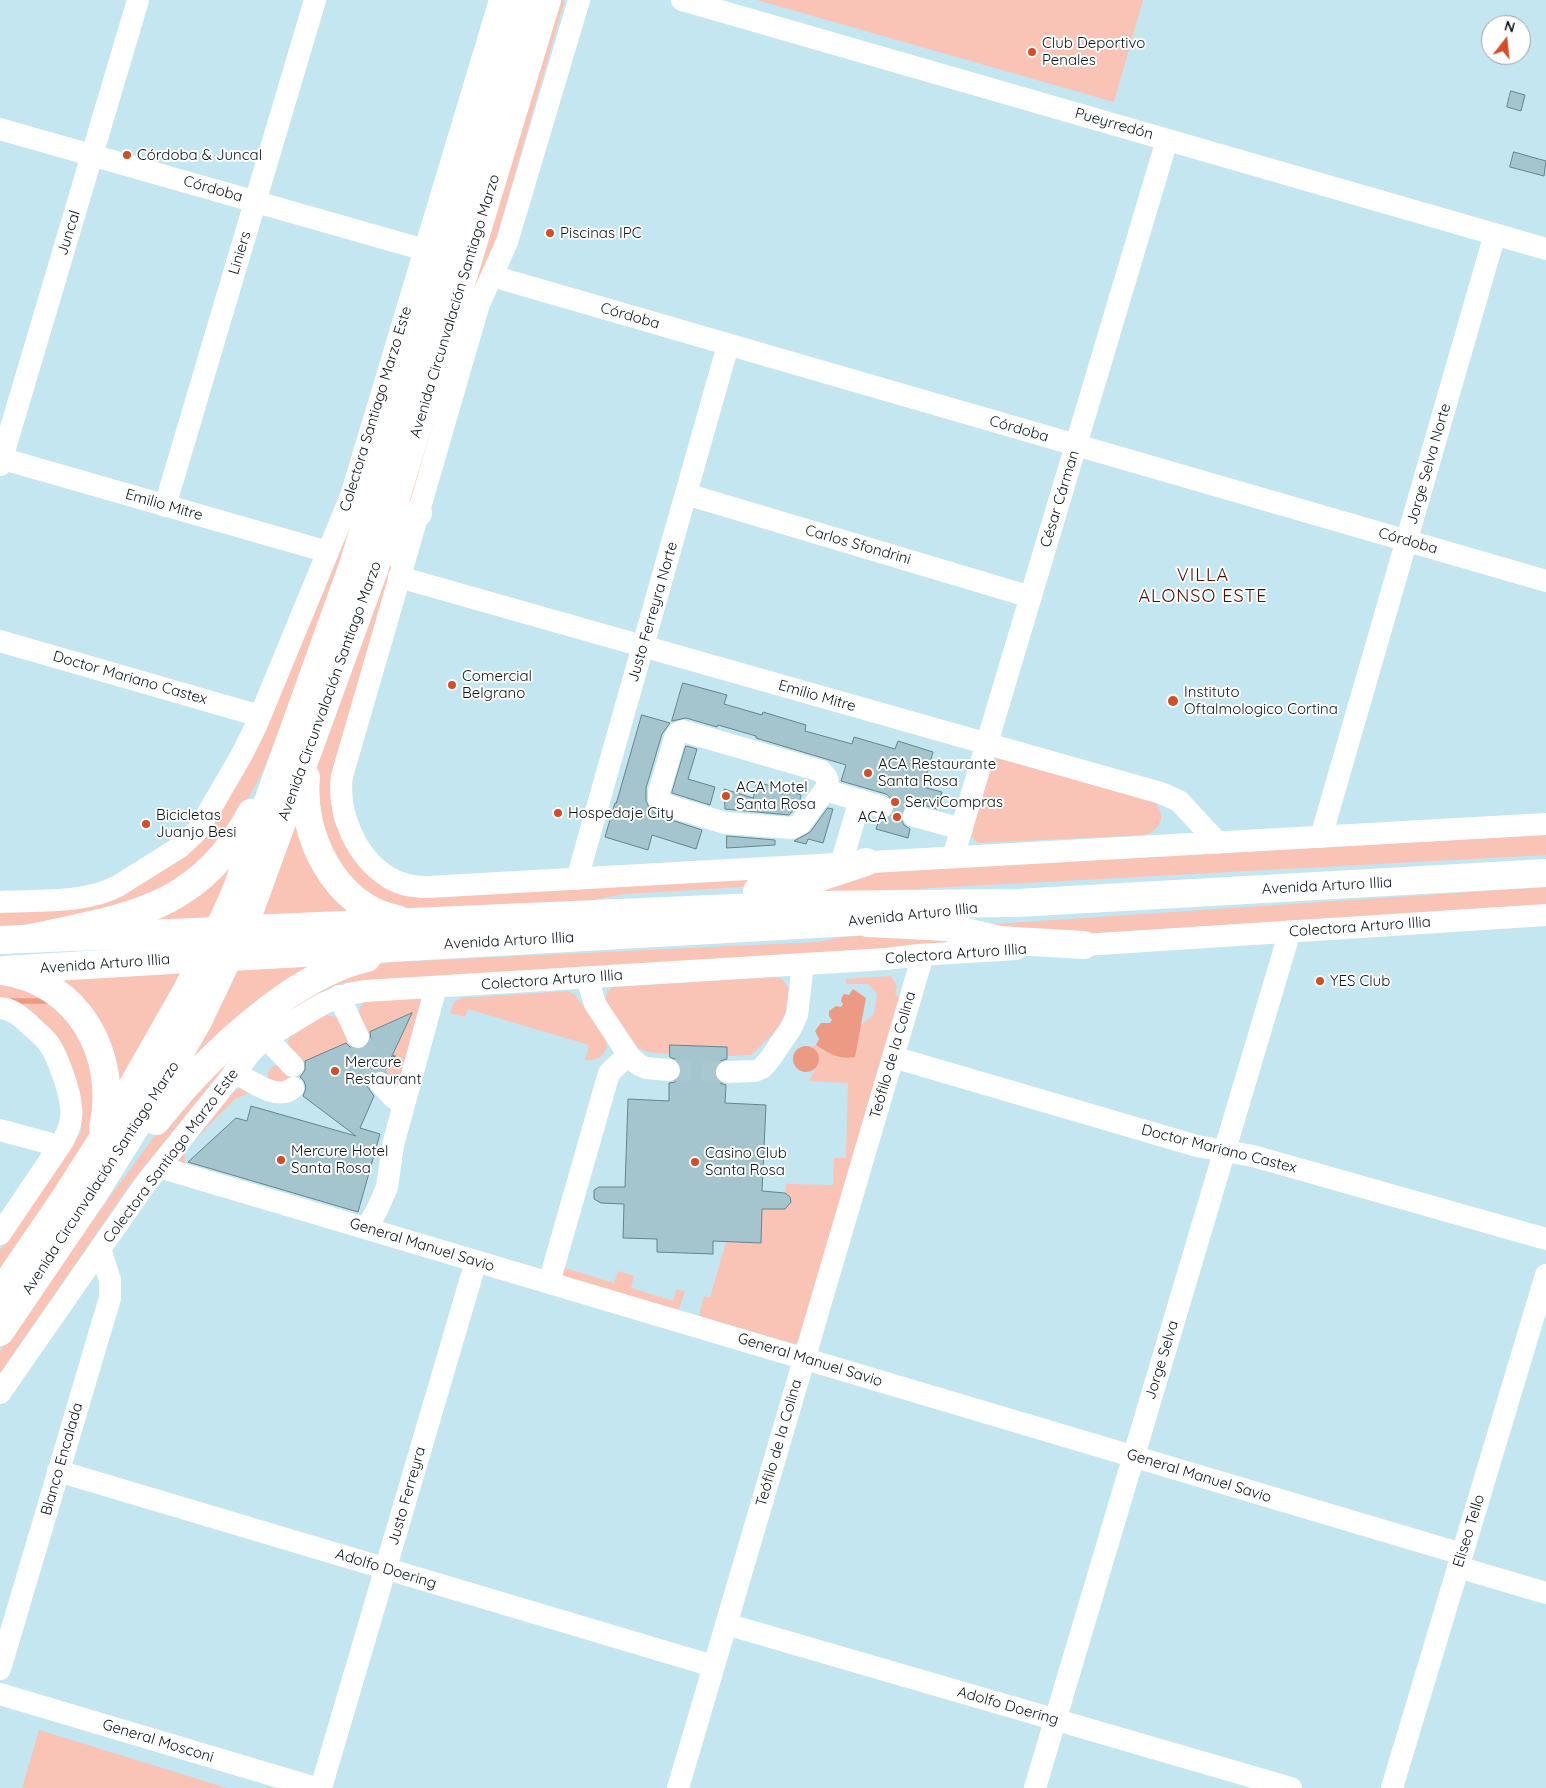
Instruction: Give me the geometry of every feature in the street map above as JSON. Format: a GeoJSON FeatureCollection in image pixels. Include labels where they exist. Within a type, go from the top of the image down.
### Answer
{"type":"FeatureCollection","features":[{"type":"Feature","properties":{"kind":"main road","name":"Avenida Circunvalación Santiago Marzo"},"geometry":{"type":"LineString","coordinates":[[0,1332],[79,1216],[172,1067],[198,1021],[217,958],[318,725],[327,670],[360,545],[525,0]]}},
{"type":"Feature","properties":{"kind":"main road","name":"Avenida Circunvalación Santiago Marzo"},"geometry":{"type":"LineString","coordinates":[[230,930],[238,884],[327,670],[368,590],[547,0]]}},
{"type":"Feature","properties":{"kind":"main road"},"geometry":{"type":"LineString","coordinates":[[13,940],[114,920],[147,910],[179,894],[213,867],[231,846],[253,810],[392,546],[418,513]]}},
{"type":"Feature","properties":{"kind":"main road"},"geometry":{"type":"LineString","coordinates":[[318,725],[306,773],[304,796],[310,832],[320,856],[344,888],[364,906],[430,933]]}},
{"type":"Feature","properties":{"kind":"main road"},"geometry":{"type":"LineString","coordinates":[[541,916],[634,899],[772,890],[793,886],[854,863]]}},
{"type":"Feature","properties":{"kind":"main road","name":"Avenida Arturo Illia"},"geometry":{"type":"LineString","coordinates":[[1,971],[217,958],[430,933],[541,916],[848,903],[1017,903],[1546,874]]}},
{"type":"Feature","properties":{"kind":"main road","name":"Avenida Arturo Illia"},"geometry":{"type":"LineString","coordinates":[[13,940],[230,930],[430,933],[856,922],[1017,903]]}},
{"type":"Feature","properties":{"kind":"main road"},"geometry":{"type":"LineString","coordinates":[[856,922],[939,926],[1000,940],[1084,945]]}},
{"type":"Feature","properties":{"kind":"main road"},"geometry":{"type":"LineString","coordinates":[[79,1216],[196,1073],[229,1040],[294,992],[332,970],[430,933]]}},
{"type":"Feature","properties":{"kind":"main road","name":"Avenida Circunvalación Santiago Marzo"},"geometry":{"type":"LineString","coordinates":[[0,1293],[100,1143],[170,1022],[217,958]]}},
{"type":"Feature","properties":{"kind":"main road"},"geometry":{"type":"LineString","coordinates":[[1,971],[29,976],[53,990],[75,1009],[92,1032],[102,1060],[107,1090],[105,1122],[100,1143]]}},
{"type":"Feature","properties":{"kind":"street","name":"Juncal"},"geometry":{"type":"LineString","coordinates":[[1,461],[138,0]]}},
{"type":"Feature","properties":{"kind":"street","name":"Liniers"},"geometry":{"type":"LineString","coordinates":[[165,506],[316,0]]}},
{"type":"Feature","properties":{"kind":"street","name":"Colectora Santiago Marzo Este"},"geometry":{"type":"LineString","coordinates":[[0,902],[98,895],[118,886],[180,848],[192,836],[203,822],[240,756],[260,716],[354,486],[500,0]]}},
{"type":"Feature","properties":{"kind":"street"},"geometry":{"type":"LineString","coordinates":[[580,0],[507,242],[478,304],[345,766],[341,786],[345,817],[365,854],[379,870],[397,882],[428,887],[1546,824]]}},
{"type":"Feature","properties":{"kind":"street","name":"Pueyrredón"},"geometry":{"type":"LineString","coordinates":[[682,0],[1546,249]]}},
{"type":"Feature","properties":{"kind":"street","name":"Córdoba"},"geometry":{"type":"LineString","coordinates":[[0,129],[425,250]]}},
{"type":"Feature","properties":{"kind":"street","name":"César Cárman"},"geometry":{"type":"LineString","coordinates":[[953,858],[1167,140]]}},
{"type":"Feature","properties":{"kind":"street","name":"Jorge Selva Norte"},"geometry":{"type":"LineString","coordinates":[[1321,837],[1495,234]]}},
{"type":"Feature","properties":{"kind":"street","name":"Córdoba"},"geometry":{"type":"LineString","coordinates":[[492,276],[1546,582]]}},
{"type":"Feature","properties":{"kind":"street","name":"Justo Ferreyra Norte"},"geometry":{"type":"LineString","coordinates":[[577,879],[728,345]]}},
{"type":"Feature","properties":{"kind":"street","name":"Emilio Mitre"},"geometry":{"type":"LineString","coordinates":[[1,461],[328,552]]}},
{"type":"Feature","properties":{"kind":"street","name":"Carlos Sfondrini"},"geometry":{"type":"LineString","coordinates":[[686,494],[1031,596]]}},
{"type":"Feature","properties":{"kind":"street","name":"Emilio Mitre"},"geometry":{"type":"LineString","coordinates":[[400,577],[1167,795],[1184,806],[1218,843]]}},
{"type":"Feature","properties":{"kind":"street","name":"Doctor Mariano Castex"},"geometry":{"type":"LineString","coordinates":[[0,641],[260,716]]}},
{"type":"Feature","properties":{"kind":"street"},"geometry":{"type":"LineString","coordinates":[[683,731],[822,771],[827,778],[828,784],[825,790],[800,824],[792,828],[720,822],[663,804],[659,798],[675,738],[678,733],[683,731]]}},
{"type":"Feature","properties":{"kind":"street"},"geometry":{"type":"LineString","coordinates":[[825,790],[882,807]]}},
{"type":"Feature","properties":{"kind":"street"},"geometry":{"type":"LineString","coordinates":[[854,863],[860,800]]}},
{"type":"Feature","properties":{"kind":"street"},"geometry":{"type":"LineString","coordinates":[[914,816],[962,830]]}},
{"type":"Feature","properties":{"kind":"street","name":"Colectora Arturo Illia"},"geometry":{"type":"LineString","coordinates":[[365,991],[886,959],[923,955],[1546,915]]}},
{"type":"Feature","properties":{"kind":"street","name":"Jorge Selva"},"geometry":{"type":"LineString","coordinates":[[1035,1788],[1290,931]]}},
{"type":"Feature","properties":{"kind":"street","name":"Teófilo de la Colina"},"geometry":{"type":"LineString","coordinates":[[678,1788],[923,955]]}},
{"type":"Feature","properties":{"kind":"street"},"geometry":{"type":"LineString","coordinates":[[727,1072],[755,1071],[762,1068],[770,1060],[791,1028],[796,1015],[803,964]]}},
{"type":"Feature","properties":{"kind":"street"},"geometry":{"type":"LineString","coordinates":[[587,978],[595,1004],[628,1055],[639,1065],[646,1068],[669,1070]]}},
{"type":"Feature","properties":{"kind":"street"},"geometry":{"type":"LineString","coordinates":[[367,1228],[375,1183],[393,1145],[436,987]]}},
{"type":"Feature","properties":{"kind":"street","name":"Colectora Santiago Marzo Este"},"geometry":{"type":"LineString","coordinates":[[0,1393],[159,1167],[251,1052],[266,1038],[316,1006],[339,996],[365,991]]}},
{"type":"Feature","properties":{"kind":"street"},"geometry":{"type":"LineString","coordinates":[[339,996],[358,1037]]}},
{"type":"Feature","properties":{"kind":"street"},"geometry":{"type":"LineString","coordinates":[[0,1234],[60,1146],[69,1128],[71,1107],[58,1060],[47,1042],[19,1015],[4,1009]]}},
{"type":"Feature","properties":{"kind":"street"},"geometry":{"type":"LineString","coordinates":[[234,1072],[276,1094],[285,1093],[293,1077],[266,1038]]}},
{"type":"Feature","properties":{"kind":"street"},"geometry":{"type":"LineString","coordinates":[[543,1281],[609,1073],[628,1055]]}},
{"type":"Feature","properties":{"kind":"street","name":"Doctor Mariano Castex"},"geometry":{"type":"LineString","coordinates":[[893,1058],[1196,1146],[1253,1156],[1546,1239]]}},
{"type":"Feature","properties":{"kind":"street"},"geometry":{"type":"LineString","coordinates":[[380,1083],[394,1098],[404,1104]]}},
{"type":"Feature","properties":{"kind":"street"},"geometry":{"type":"LineString","coordinates":[[0,1130],[60,1146]]}},
{"type":"Feature","properties":{"kind":"street","name":"General Manuel Savio"},"geometry":{"type":"LineString","coordinates":[[159,1167],[1134,1456],[1460,1560],[1546,1593]]}},
{"type":"Feature","properties":{"kind":"street","name":"Blanco Encalada"},"geometry":{"type":"LineString","coordinates":[[0,1669],[110,1298],[110,1280],[100,1249]]}},
{"type":"Feature","properties":{"kind":"street","name":"Justo Ferreyra"},"geometry":{"type":"LineString","coordinates":[[321,1788],[476,1261]]}},
{"type":"Feature","properties":{"kind":"street","name":"Eliseo Tello"},"geometry":{"type":"LineString","coordinates":[[1392,1788],[1460,1560],[1542,1306],[1546,1275]]}},
{"type":"Feature","properties":{"kind":"street","name":"Adolfo Doering"},"geometry":{"type":"LineString","coordinates":[[58,1471],[714,1666]]}},
{"type":"Feature","properties":{"kind":"street","name":"Adolfo Doering"},"geometry":{"type":"LineString","coordinates":[[726,1624],[1291,1788]]}},
{"type":"Feature","properties":{"kind":"street","name":"General Mosconi"},"geometry":{"type":"LineString","coordinates":[[0,1694],[316,1788]]}},
{"type":"Feature","properties":{"kind":"shaded area"},"geometry":{"type":"Polygon","coordinates":[[[556,0],[564,0],[564,3],[493,250],[414,498],[398,527],[556,0]]]}},
{"type":"Feature","properties":{"kind":"shaded area","name":"Club Deportivo Penales"},"geometry":{"type":"Polygon","coordinates":[[[757,0],[1143,0],[1114,102],[757,0]]]}},
{"type":"Feature","properties":{"kind":"shaded area"},"geometry":{"type":"Polygon","coordinates":[[[359,499],[336,585],[267,761],[234,823],[211,854],[160,893],[68,922],[0,926],[0,910],[80,906],[183,855],[359,499]]]}},
{"type":"Feature","properties":{"kind":"shaded area"},"geometry":{"type":"Polygon","coordinates":[[[398,548],[331,796],[334,821],[342,839],[408,895],[786,876],[759,886],[625,894],[558,906],[400,911],[355,885],[322,836],[315,771],[349,663],[398,548]]]}},
{"type":"Feature","properties":{"kind":"shaded area"},"geometry":{"type":"Polygon","coordinates":[[[997,759],[1152,800],[1160,810],[1161,820],[1155,829],[1144,835],[978,843],[971,836],[993,761],[997,759]]]}},
{"type":"Feature","properties":{"kind":"shaded area"},"geometry":{"type":"Polygon","coordinates":[[[295,813],[357,912],[257,919],[295,813]]]}},
{"type":"Feature","properties":{"kind":"shaded area"},"geometry":{"type":"Polygon","coordinates":[[[1546,835],[1546,855],[801,895],[875,872],[1546,835]]]}},
{"type":"Feature","properties":{"kind":"shaded area"},"geometry":{"type":"Polygon","coordinates":[[[234,858],[213,918],[139,920],[234,858]]]}},
{"type":"Feature","properties":{"kind":"shaded area"},"geometry":{"type":"Polygon","coordinates":[[[1546,887],[1546,906],[1030,937],[964,926],[1546,887]]]}},
{"type":"Feature","properties":{"kind":"shaded area"},"geometry":{"type":"Polygon","coordinates":[[[932,932],[982,941],[936,943],[887,951],[354,981],[325,990],[252,1039],[239,1050],[131,1183],[0,1373],[0,1351],[98,1212],[188,1093],[226,1053],[242,1040],[305,996],[341,977],[379,964],[393,962],[818,942],[842,937],[932,932]]]}},
{"type":"Feature","properties":{"kind":"shaded area"},"geometry":{"type":"Polygon","coordinates":[[[329,960],[174,1083],[239,965],[329,960]]]}},
{"type":"Feature","properties":{"kind":"shaded area"},"geometry":{"type":"Polygon","coordinates":[[[189,969],[119,1083],[51,979],[189,969]]]}},
{"type":"Feature","properties":{"kind":"shaded area"},"geometry":{"type":"Polygon","coordinates":[[[891,976],[897,986],[895,995],[902,997],[799,1342],[794,1344],[699,1316],[704,1296],[710,1298],[726,1242],[761,1243],[762,1209],[782,1209],[788,1207],[791,1199],[785,1193],[786,1184],[833,1185],[834,1158],[846,1158],[848,1083],[809,1081],[818,1063],[817,1055],[811,1047],[816,1045],[824,1051],[854,1057],[860,1026],[874,1014],[877,994],[868,984],[846,984],[846,979],[891,976]]]}},
{"type":"Feature","properties":{"kind":"shaded area"},"geometry":{"type":"Polygon","coordinates":[[[774,977],[782,979],[789,989],[785,1015],[777,1030],[751,1055],[727,1056],[727,1047],[670,1045],[670,1054],[648,1052],[639,1049],[608,1008],[606,1002],[608,991],[614,987],[774,977]]]}},
{"type":"Feature","properties":{"kind":"shaded area"},"geometry":{"type":"Polygon","coordinates":[[[0,979],[55,1001],[93,1059],[93,1132],[0,1278],[0,1250],[81,1132],[81,1114],[78,1095],[0,1001],[0,979]]]}},
{"type":"Feature","properties":{"kind":"shaded area"},"geometry":{"type":"Polygon","coordinates":[[[853,989],[866,998],[855,1057],[844,1058],[829,1053],[816,1045],[819,1039],[815,1031],[821,1023],[830,1023],[832,1020],[829,1016],[829,1011],[836,1006],[841,1007],[844,994],[849,995],[853,989]]]}},
{"type":"Feature","properties":{"kind":"shaded area"},"geometry":{"type":"Polygon","coordinates":[[[568,991],[575,995],[605,1037],[605,1051],[599,1058],[585,1060],[589,1045],[468,1009],[465,1017],[450,1013],[454,1002],[461,998],[568,991]]]}},
{"type":"Feature","properties":{"kind":"shaded area"},"geometry":{"type":"Polygon","coordinates":[[[424,998],[403,1083],[396,1088],[384,1075],[412,1013],[364,1035],[358,1013],[360,1007],[366,1001],[424,998]]]}},
{"type":"Feature","properties":{"kind":"shaded area"},"geometry":{"type":"Polygon","coordinates":[[[324,1015],[337,1017],[353,1040],[298,1065],[287,1048],[289,1037],[324,1015]]]}},
{"type":"Feature","properties":{"kind":"shaded area"},"geometry":{"type":"Polygon","coordinates":[[[806,1046],[815,1050],[819,1059],[815,1068],[806,1072],[797,1068],[793,1059],[797,1050],[806,1046]]]}},
{"type":"Feature","properties":{"kind":"shaded area"},"geometry":{"type":"Polygon","coordinates":[[[278,1064],[291,1076],[286,1085],[268,1078],[270,1069],[278,1064]]]}},
{"type":"Feature","properties":{"kind":"shaded area"},"geometry":{"type":"Polygon","coordinates":[[[241,1088],[254,1091],[235,1099],[184,1151],[186,1170],[180,1168],[177,1158],[234,1091],[241,1088]]]}},
{"type":"Feature","properties":{"kind":"shaded area"},"geometry":{"type":"Polygon","coordinates":[[[558,1266],[614,1283],[618,1271],[634,1276],[631,1288],[673,1301],[677,1289],[685,1291],[678,1311],[560,1277],[558,1266]]]}},
{"type":"Feature","properties":{"kind":"shaded area"},"geometry":{"type":"Polygon","coordinates":[[[39,1730],[227,1788],[22,1788],[39,1730]]]}},
{"type":"Feature","properties":{"kind":"building"},"geometry":{"type":"Polygon","coordinates":[[[1511,91],[1525,95],[1521,111],[1507,107],[1511,91]]]}},
{"type":"Feature","properties":{"kind":"building"},"geometry":{"type":"Polygon","coordinates":[[[1514,152],[1546,161],[1544,176],[1510,167],[1514,152]]]}},
{"type":"Feature","properties":{"kind":"building"},"geometry":{"type":"Polygon","coordinates":[[[683,683],[727,695],[724,704],[762,715],[763,712],[806,725],[805,731],[852,744],[854,737],[895,749],[898,741],[933,752],[923,787],[942,792],[937,809],[917,803],[904,807],[901,819],[904,825],[910,829],[908,838],[876,829],[879,820],[886,820],[891,816],[895,810],[895,804],[886,794],[841,781],[846,765],[718,725],[717,727],[686,718],[672,721],[683,683]]]}},
{"type":"Feature","properties":{"kind":"building"},"geometry":{"type":"Polygon","coordinates":[[[642,715],[670,723],[662,734],[646,788],[646,801],[650,809],[659,816],[702,830],[696,849],[652,835],[648,850],[605,837],[642,715]]]}},
{"type":"Feature","properties":{"kind":"building"},"geometry":{"type":"Polygon","coordinates":[[[686,746],[697,749],[688,779],[715,787],[710,805],[672,793],[686,746]]]}},
{"type":"Feature","properties":{"kind":"building"},"geometry":{"type":"Polygon","coordinates":[[[757,782],[801,795],[800,799],[802,800],[789,815],[725,809],[724,789],[753,798],[757,782]]]}},
{"type":"Feature","properties":{"kind":"building"},"geometry":{"type":"Polygon","coordinates":[[[828,808],[833,809],[823,843],[808,839],[806,844],[794,841],[810,832],[828,808]]]}},
{"type":"Feature","properties":{"kind":"building"},"geometry":{"type":"Polygon","coordinates":[[[727,836],[775,840],[775,845],[727,848],[727,836]]]}},
{"type":"Feature","properties":{"kind":"building","name":"Mercure Hotel Santa Rosa"},"geometry":{"type":"Polygon","coordinates":[[[412,1013],[385,1071],[377,1070],[367,1080],[367,1086],[374,1096],[360,1128],[380,1134],[358,1212],[188,1162],[236,1118],[247,1121],[251,1106],[356,1136],[303,1096],[306,1088],[304,1081],[300,1077],[305,1070],[305,1061],[346,1043],[356,1050],[364,1049],[371,1039],[370,1032],[412,1013]]]}},
{"type":"Feature","properties":{"kind":"building","name":"Casino Club Santa Rosa"},"geometry":{"type":"Polygon","coordinates":[[[670,1045],[727,1047],[727,1059],[720,1061],[716,1065],[714,1072],[716,1079],[726,1085],[725,1103],[766,1105],[762,1191],[785,1193],[790,1197],[791,1202],[785,1209],[762,1209],[761,1243],[713,1241],[713,1254],[657,1252],[657,1239],[623,1238],[624,1204],[601,1203],[594,1199],[594,1190],[599,1187],[625,1187],[628,1099],[669,1101],[669,1083],[675,1082],[682,1071],[681,1065],[677,1060],[670,1057],[670,1045]]]}},
{"type":"Feature","properties":{"kind":"waterway"},"geometry":{"type":"LineString","coordinates":[[11,1001],[50,1001]]}},
{"type":"Feature","properties":{"kind":"tunnel"},"geometry":{"type":"LineString","coordinates":[[882,807],[914,816]]}},
{"type":"Feature","properties":{"kind":"tunnel"},"geometry":{"type":"LineString","coordinates":[[358,1037],[380,1083]]}},
{"type":"Feature","properties":{"kind":"tunnel"},"geometry":{"type":"LineString","coordinates":[[669,1070],[727,1072]]}},
{"type":"Feature","properties":{"kind":"place","name":"Club Deportivo Penales"},"geometry":{"type":"Point","coordinates":[1032,52]}},
{"type":"Feature","properties":{"kind":"place","name":"Córdoba & Juncal"},"geometry":{"type":"Point","coordinates":[127,155]}},
{"type":"Feature","properties":{"kind":"place","name":"Piscinas IPC"},"geometry":{"type":"Point","coordinates":[550,233]}},
{"type":"Feature","properties":{"kind":"place","name":"Comercial Belgrano"},"geometry":{"type":"Point","coordinates":[452,685]}},
{"type":"Feature","properties":{"kind":"place","name":"Instituto Oftalmologico Cortina"},"geometry":{"type":"Point","coordinates":[1173,701]}},
{"type":"Feature","properties":{"kind":"place","name":"ACA Restaurante Santa Rosa"},"geometry":{"type":"Point","coordinates":[868,773]}},
{"type":"Feature","properties":{"kind":"place","name":"ACA Motel Santa Rosa"},"geometry":{"type":"Point","coordinates":[726,796]}},
{"type":"Feature","properties":{"kind":"place","name":"ServiCompras"},"geometry":{"type":"Point","coordinates":[895,802]}},
{"type":"Feature","properties":{"kind":"place","name":"Hospedaje City"},"geometry":{"type":"Point","coordinates":[558,813]}},
{"type":"Feature","properties":{"kind":"place","name":"ACA"},"geometry":{"type":"Point","coordinates":[897,817]}},
{"type":"Feature","properties":{"kind":"place","name":"Bicicletas Juanjo Besi"},"geometry":{"type":"Point","coordinates":[146,824]}},
{"type":"Feature","properties":{"kind":"place","name":"YES Club"},"geometry":{"type":"Point","coordinates":[1320,981]}},
{"type":"Feature","properties":{"kind":"place","name":"Mercure Restaurant"},"geometry":{"type":"Point","coordinates":[335,1071]}},
{"type":"Feature","properties":{"kind":"place","name":"Mercure Hotel Santa Rosa"},"geometry":{"type":"Point","coordinates":[281,1160]}},
{"type":"Feature","properties":{"kind":"place","name":"Casino Club Santa Rosa"},"geometry":{"type":"Point","coordinates":[695,1162]}},
{"type":"Feature","properties":{"kind":"district","name":"VILLA ALONSO ESTE"},"geometry":{"type":"Point","coordinates":[1203,586]}}]}
